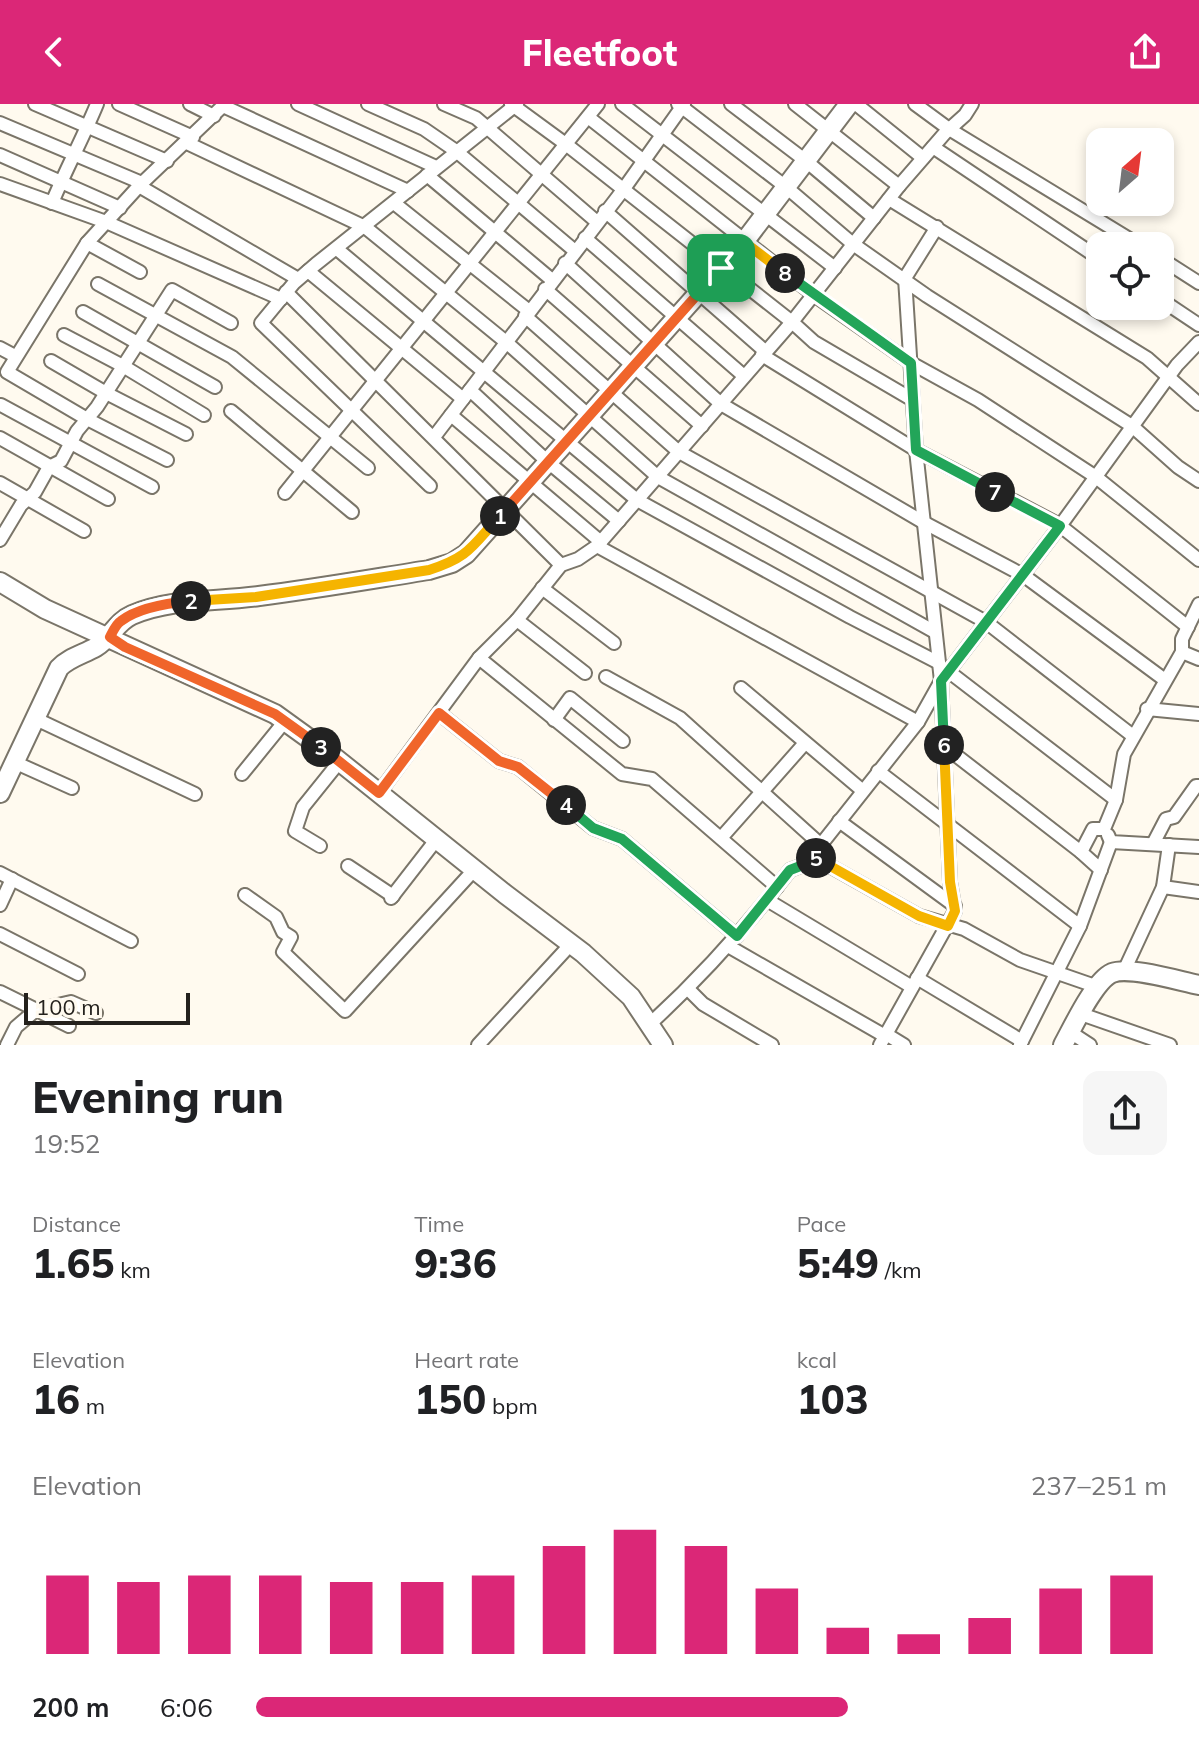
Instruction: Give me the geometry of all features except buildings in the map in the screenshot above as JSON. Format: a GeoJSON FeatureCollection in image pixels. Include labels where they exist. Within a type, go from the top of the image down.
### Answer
{"type":"FeatureCollection","features":[{"type":"Feature","properties":{"kind":"street"},"geometry":{"type":"LineString","coordinates":[[35,104],[167,161]]}},
{"type":"Feature","properties":{"kind":"street"},"geometry":{"type":"LineString","coordinates":[[52,203],[97,104]]}},
{"type":"Feature","properties":{"kind":"street"},"geometry":{"type":"LineString","coordinates":[[119,104],[365,227],[506,342],[658,477],[935,632]]}},
{"type":"Feature","properties":{"kind":"street"},"geometry":{"type":"LineString","coordinates":[[190,104],[221,109],[408,191]]}},
{"type":"Feature","properties":{"kind":"street"},"geometry":{"type":"LineString","coordinates":[[298,104],[432,171],[633,367],[702,426]]}},
{"type":"Feature","properties":{"kind":"street"},"geometry":{"type":"LineString","coordinates":[[368,104],[424,129],[456,151],[575,251]]}},
{"type":"Feature","properties":{"kind":"street"},"geometry":{"type":"LineString","coordinates":[[444,104],[476,118],[542,175],[699,292],[764,354],[916,450],[1060,526],[1188,627]]}},
{"type":"Feature","properties":{"kind":"street"},"geometry":{"type":"LineString","coordinates":[[285,493],[598,104]]}},
{"type":"Feature","properties":{"kind":"street"},"geometry":{"type":"LineString","coordinates":[[622,104],[835,268]]}},
{"type":"Feature","properties":{"kind":"street"},"geometry":{"type":"LineString","coordinates":[[731,104],[874,218]]}},
{"type":"Feature","properties":{"kind":"street"},"geometry":{"type":"LineString","coordinates":[[795,104],[899,186]]}},
{"type":"Feature","properties":{"kind":"street"},"geometry":{"type":"LineString","coordinates":[[0,793],[59,668],[66,660],[110,637],[120,621],[168,603],[256,597],[429,570],[452,563],[466,554],[744,242],[849,104]]}},
{"type":"Feature","properties":{"kind":"street"},"geometry":{"type":"LineString","coordinates":[[856,104],[923,158]]}},
{"type":"Feature","properties":{"kind":"street"},"geometry":{"type":"LineString","coordinates":[[915,104],[949,129],[1118,232]]}},
{"type":"Feature","properties":{"kind":"street"},"geometry":{"type":"LineString","coordinates":[[379,793],[479,658],[517,620],[561,565],[578,559],[599,544],[792,322],[899,186],[972,104]]}},
{"type":"Feature","properties":{"kind":"street"},"geometry":{"type":"LineString","coordinates":[[430,486],[261,323],[303,275],[515,105],[814,342],[913,400]]}},
{"type":"Feature","properties":{"kind":"street"},"geometry":{"type":"LineString","coordinates":[[434,437],[623,190],[681,105],[853,244],[927,296],[1132,426],[1178,467],[1199,481]]}},
{"type":"Feature","properties":{"kind":"street"},"geometry":{"type":"LineString","coordinates":[[167,460],[87,419],[7,372],[87,243],[141,185],[221,109]]}},
{"type":"Feature","properties":{"kind":"street"},"geometry":{"type":"LineString","coordinates":[[588,117],[814,295],[911,363],[978,400],[1096,477],[1199,560]]}},
{"type":"Feature","properties":{"kind":"street"},"geometry":{"type":"LineString","coordinates":[[0,123],[141,185],[303,275],[466,394],[619,521]]}},
{"type":"Feature","properties":{"kind":"street"},"geometry":{"type":"LineString","coordinates":[[933,147],[1086,250]]}},
{"type":"Feature","properties":{"kind":"street"},"geometry":{"type":"LineString","coordinates":[[0,155],[120,208]]}},
{"type":"Feature","properties":{"kind":"street"},"geometry":{"type":"LineString","coordinates":[[0,184],[106,222],[284,296],[376,380],[561,565]]}},
{"type":"Feature","properties":{"kind":"street"},"geometry":{"type":"LineString","coordinates":[[889,199],[1147,358],[1199,404]]}},
{"type":"Feature","properties":{"kind":"street"},"geometry":{"type":"LineString","coordinates":[[394,203],[527,313],[679,452],[986,622],[1133,736]]}},
{"type":"Feature","properties":{"kind":"street"},"geometry":{"type":"LineString","coordinates":[[883,1038],[955,911],[947,823],[943,672],[935,632],[916,450],[905,278],[937,227]]}},
{"type":"Feature","properties":{"kind":"street"},"geometry":{"type":"LineString","coordinates":[[585,238],[744,376]]}},
{"type":"Feature","properties":{"kind":"street"},"geometry":{"type":"LineString","coordinates":[[87,243],[140,272]]}},
{"type":"Feature","properties":{"kind":"street"},"geometry":{"type":"LineString","coordinates":[[337,249],[637,500],[943,672],[1116,800]]}},
{"type":"Feature","properties":{"kind":"street"},"geometry":{"type":"LineString","coordinates":[[565,263],[721,404],[923,522],[1023,575],[1165,680]]}},
{"type":"Feature","properties":{"kind":"street"},"geometry":{"type":"LineString","coordinates":[[1174,267],[1199,283]]}},
{"type":"Feature","properties":{"kind":"street"},"geometry":{"type":"LineString","coordinates":[[98,284],[232,357],[368,468]]}},
{"type":"Feature","properties":{"kind":"street"},"geometry":{"type":"LineString","coordinates":[[0,540],[49,467],[61,461],[172,290],[231,323]]}},
{"type":"Feature","properties":{"kind":"street"},"geometry":{"type":"LineString","coordinates":[[1174,308],[1199,325]]}},
{"type":"Feature","properties":{"kind":"street"},"geometry":{"type":"LineString","coordinates":[[83,312],[215,387]]}},
{"type":"Feature","properties":{"kind":"street"},"geometry":{"type":"LineString","coordinates":[[64,335],[204,415]]}},
{"type":"Feature","properties":{"kind":"street"},"geometry":{"type":"LineString","coordinates":[[651,1023],[688,989],[732,941],[790,870],[803,865],[821,845],[918,722],[943,672],[1023,575],[1167,378],[1199,342]]}},
{"type":"Feature","properties":{"kind":"street"},"geometry":{"type":"LineString","coordinates":[[0,348],[15,356]]}},
{"type":"Feature","properties":{"kind":"street"},"geometry":{"type":"LineString","coordinates":[[51,361],[186,434]]}},
{"type":"Feature","properties":{"kind":"street"},"geometry":{"type":"LineString","coordinates":[[1,405],[152,487]]}},
{"type":"Feature","properties":{"kind":"street"},"geometry":{"type":"LineString","coordinates":[[231,411],[352,512]]}},
{"type":"Feature","properties":{"kind":"street"},"geometry":{"type":"LineString","coordinates":[[451,415],[599,544],[918,722]]}},
{"type":"Feature","properties":{"kind":"street"},"geometry":{"type":"LineString","coordinates":[[0,438],[108,499]]}},
{"type":"Feature","properties":{"kind":"street"},"geometry":{"type":"LineString","coordinates":[[0,483],[84,531]]}},
{"type":"Feature","properties":{"kind":"street"},"geometry":{"type":"LineString","coordinates":[[0,582],[45,609],[285,721],[571,944],[631,997],[663,1045]]}},
{"type":"Feature","properties":{"kind":"street"},"geometry":{"type":"LineString","coordinates":[[542,588],[614,643]]}},
{"type":"Feature","properties":{"kind":"street"},"geometry":{"type":"LineString","coordinates":[[1104,829],[1116,800],[1124,754],[1182,652],[1182,639],[1199,604]]}},
{"type":"Feature","properties":{"kind":"street"},"geometry":{"type":"LineString","coordinates":[[517,620],[585,673]]}},
{"type":"Feature","properties":{"kind":"street"},"geometry":{"type":"LineString","coordinates":[[1182,652],[1199,659]]}},
{"type":"Feature","properties":{"kind":"street"},"geometry":{"type":"LineString","coordinates":[[479,658],[622,774],[652,779],[777,887]]}},
{"type":"Feature","properties":{"kind":"street"},"geometry":{"type":"LineString","coordinates":[[606,677],[680,718],[821,845]]}},
{"type":"Feature","properties":{"kind":"street"},"geometry":{"type":"LineString","coordinates":[[741,688],[863,791]]}},
{"type":"Feature","properties":{"kind":"street"},"geometry":{"type":"LineString","coordinates":[[554,720],[570,698],[623,741]]}},
{"type":"Feature","properties":{"kind":"street"},"geometry":{"type":"LineString","coordinates":[[1147,709],[1199,714]]}},
{"type":"Feature","properties":{"kind":"street"},"geometry":{"type":"LineString","coordinates":[[439,713],[499,761],[518,767],[593,828],[622,839],[732,941],[883,1038],[904,1045]]}},
{"type":"Feature","properties":{"kind":"street"},"geometry":{"type":"LineString","coordinates":[[36,719],[195,794]]}},
{"type":"Feature","properties":{"kind":"street"},"geometry":{"type":"LineString","coordinates":[[242,774],[285,721]]}},
{"type":"Feature","properties":{"kind":"street"},"geometry":{"type":"LineString","coordinates":[[721,838],[805,743]]}},
{"type":"Feature","properties":{"kind":"street"},"geometry":{"type":"LineString","coordinates":[[944,746],[1101,870]]}},
{"type":"Feature","properties":{"kind":"street"},"geometry":{"type":"LineString","coordinates":[[320,846],[295,831],[303,807],[340,761]]}},
{"type":"Feature","properties":{"kind":"street"},"geometry":{"type":"LineString","coordinates":[[14,762],[72,788]]}},
{"type":"Feature","properties":{"kind":"street"},"geometry":{"type":"LineString","coordinates":[[878,771],[1080,926]]}},
{"type":"Feature","properties":{"kind":"street"},"geometry":{"type":"LineString","coordinates":[[1153,844],[1166,819],[1174,817],[1199,786]]}},
{"type":"Feature","properties":{"kind":"street"},"geometry":{"type":"LineString","coordinates":[[839,821],[955,906]]}},
{"type":"Feature","properties":{"kind":"street"},"geometry":{"type":"LineString","coordinates":[[1081,852],[1093,829],[1104,829]]}},
{"type":"Feature","properties":{"kind":"street"},"geometry":{"type":"LineString","coordinates":[[767,900],[1021,1043],[1080,926],[1111,842],[1104,829]]}},
{"type":"Feature","properties":{"kind":"street"},"geometry":{"type":"LineString","coordinates":[[348,866],[392,897],[436,840]]}},
{"type":"Feature","properties":{"kind":"street"},"geometry":{"type":"LineString","coordinates":[[1111,842],[1199,847]]}},
{"type":"Feature","properties":{"kind":"street"},"geometry":{"type":"LineString","coordinates":[[1124,971],[1163,887],[1169,845]]}},
{"type":"Feature","properties":{"kind":"street"},"geometry":{"type":"LineString","coordinates":[[812,856],[919,916],[964,929],[1020,960],[1098,987]]}},
{"type":"Feature","properties":{"kind":"street"},"geometry":{"type":"LineString","coordinates":[[245,895],[276,917],[283,932],[291,937],[283,952],[345,1011],[474,870]]}},
{"type":"Feature","properties":{"kind":"street"},"geometry":{"type":"LineString","coordinates":[[0,905],[6,876],[131,941]]}},
{"type":"Feature","properties":{"kind":"street"},"geometry":{"type":"LineString","coordinates":[[1163,887],[1199,892]]}},
{"type":"Feature","properties":{"kind":"street"},"geometry":{"type":"LineString","coordinates":[[0,934],[78,974]]}},
{"type":"Feature","properties":{"kind":"street"},"geometry":{"type":"LineString","coordinates":[[478,1045],[571,944]]}},
{"type":"Feature","properties":{"kind":"street"},"geometry":{"type":"LineString","coordinates":[[1090,1045],[1067,1038],[1098,987],[1110,974],[1124,971],[1199,985]]}},
{"type":"Feature","properties":{"kind":"street"},"geometry":{"type":"LineString","coordinates":[[688,989],[703,1004],[772,1045]]}},
{"type":"Feature","properties":{"kind":"street"},"geometry":{"type":"LineString","coordinates":[[0,992],[69,1026]]}},
{"type":"Feature","properties":{"kind":"street"},"geometry":{"type":"LineString","coordinates":[[7,1045],[16,1027],[36,1010],[71,1002],[96,1013]]}},
{"type":"Feature","properties":{"kind":"street"},"geometry":{"type":"LineString","coordinates":[[1081,1014],[1170,1045]]}},
{"type":"Feature","properties":{"kind":"route"},"geometry":{"type":"LineString","coordinates":[[744,242],[911,363],[916,450],[1060,526],[941,681],[950,882],[955,911],[948,926],[919,916],[812,856],[803,865],[790,870],[737,936],[622,839],[593,828],[518,767],[499,761],[439,713],[379,793],[275,714],[125,647],[110,637],[120,621],[168,603],[256,597],[429,570],[452,563],[466,554],[721,268],[744,242]]}}]}
